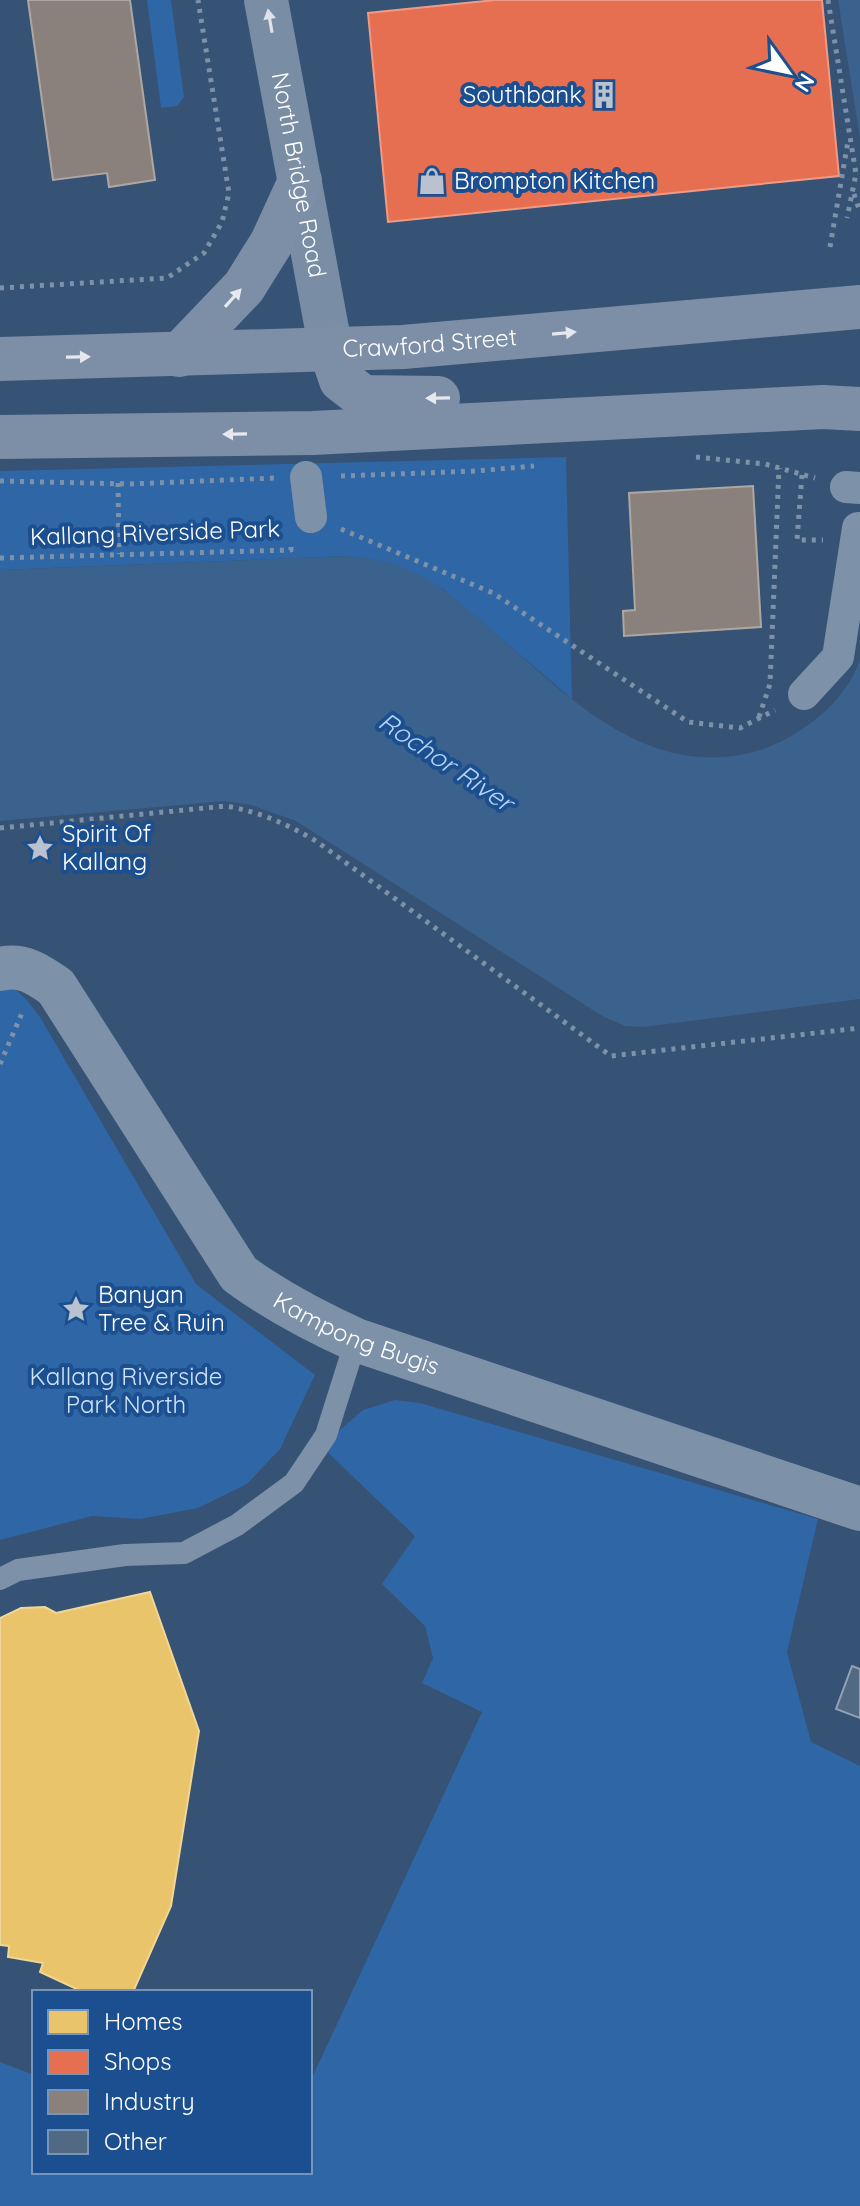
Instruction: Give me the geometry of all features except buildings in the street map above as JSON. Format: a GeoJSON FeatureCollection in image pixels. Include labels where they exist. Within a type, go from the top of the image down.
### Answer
{"type":"FeatureCollection","features":[{"type":"Feature","properties":{"kind":"main road","name":"North Bridge Road"},"geometry":{"type":"LineString","coordinates":[[266,0],[331,351]]}},
{"type":"Feature","properties":{"kind":"main road"},"geometry":{"type":"LineString","coordinates":[[179,355],[244,287],[272,242],[300,181]]}},
{"type":"Feature","properties":{"kind":"main road","name":"Crawford Street"},"geometry":{"type":"LineString","coordinates":[[0,359],[331,351],[860,307]]}},
{"type":"Feature","properties":{"kind":"main road"},"geometry":{"type":"LineString","coordinates":[[331,351],[341,380],[363,397],[516,396],[682,386],[845,408]]}},
{"type":"Feature","properties":{"kind":"main road"},"geometry":{"type":"LineString","coordinates":[[0,437],[313,433],[845,408]]}},
{"type":"Feature","properties":{"kind":"street"},"geometry":{"type":"LineString","coordinates":[[306,477],[311,517]]}},
{"type":"Feature","properties":{"kind":"street"},"geometry":{"type":"LineString","coordinates":[[804,694],[838,657],[843,528]]}},
{"type":"Feature","properties":{"kind":"street","name":"Kampong Bugis"},"geometry":{"type":"LineString","coordinates":[[19,971],[56,987],[239,1274],[274,1299],[356,1340],[860,1509]]}},
{"type":"Feature","properties":{"kind":"lane"},"geometry":{"type":"LineString","coordinates":[[0,1579],[18,1570],[125,1555],[184,1553],[237,1525],[294,1483],[326,1435],[356,1340]]}},
{"type":"Feature","properties":{"kind":"path"},"geometry":{"type":"LineString","coordinates":[[0,288],[167,278],[204,253],[222,222],[229,193],[198,0]]}},
{"type":"Feature","properties":{"kind":"path"},"geometry":{"type":"LineString","coordinates":[[828,0],[856,174],[847,218]]}},
{"type":"Feature","properties":{"kind":"path"},"geometry":{"type":"LineString","coordinates":[[830,247],[848,136]]}},
{"type":"Feature","properties":{"kind":"path"},"geometry":{"type":"LineString","coordinates":[[853,191],[860,212]]}},
{"type":"Feature","properties":{"kind":"path"},"geometry":{"type":"LineString","coordinates":[[692,457],[765,464],[853,488]]}},
{"type":"Feature","properties":{"kind":"path"},"geometry":{"type":"LineString","coordinates":[[0,481],[118,483],[476,471],[538,465]]}},
{"type":"Feature","properties":{"kind":"path"},"geometry":{"type":"LineString","coordinates":[[758,719],[770,684],[779,468]]}},
{"type":"Feature","properties":{"kind":"path"},"geometry":{"type":"LineString","coordinates":[[802,475],[797,540],[826,540],[843,528]]}},
{"type":"Feature","properties":{"kind":"path"},"geometry":{"type":"LineString","coordinates":[[118,483],[119,555]]}},
{"type":"Feature","properties":{"kind":"path","name":"Kallang Riverside Park"},"geometry":{"type":"LineString","coordinates":[[0,558],[291,550],[289,514],[311,517],[493,593],[688,722],[740,728],[804,694]]}},
{"type":"Feature","properties":{"kind":"path"},"geometry":{"type":"LineString","coordinates":[[825,554],[826,540]]}},
{"type":"Feature","properties":{"kind":"path"},"geometry":{"type":"LineString","coordinates":[[0,828],[226,806],[250,810],[285,822],[316,841],[611,1056],[860,1028]]}},
{"type":"Feature","properties":{"kind":"path"},"geometry":{"type":"LineString","coordinates":[[0,1064],[19,971]]}},
{"type":"Feature","properties":{"kind":"green space"},"geometry":{"type":"Polygon","coordinates":[[[147,0],[171,0],[184,97],[177,106],[161,108],[147,0]]]}},
{"type":"Feature","properties":{"kind":"green space"},"geometry":{"type":"Polygon","coordinates":[[[566,457],[572,699],[444,590],[410,572],[374,560],[348,556],[0,570],[0,471],[566,457]]]}},
{"type":"Feature","properties":{"kind":"green space","name":"Kallang Riverside Park North"},"geometry":{"type":"Polygon","coordinates":[[[0,983],[18,992],[40,1017],[196,1284],[315,1375],[280,1449],[247,1484],[198,1508],[140,1519],[92,1516],[0,1540],[0,983]]]}},
{"type":"Feature","properties":{"kind":"green space"},"geometry":{"type":"Polygon","coordinates":[[[395,1400],[420,1403],[818,1519],[787,1652],[811,1742],[860,1766],[860,2206],[0,2206],[0,2062],[32,2074],[32,2174],[312,2174],[312,2078],[482,1712],[422,1683],[433,1658],[425,1626],[382,1584],[415,1536],[321,1446],[363,1410],[395,1400]]]}},
{"type":"Feature","properties":{"kind":"water"},"geometry":{"type":"Polygon","coordinates":[[[838,0],[860,0],[860,138],[838,0]]]}},
{"type":"Feature","properties":{"kind":"water","name":"Rochor River"},"geometry":{"type":"Polygon","coordinates":[[[348,556],[378,560],[432,582],[584,708],[639,741],[668,751],[699,757],[721,757],[752,752],[782,741],[829,708],[847,686],[860,660],[860,999],[644,1027],[625,1026],[604,1017],[296,821],[251,805],[225,801],[0,821],[0,570],[348,556]]]}},
{"type":"Feature","properties":{"kind":"place","name":"Southbank"},"geometry":{"type":"Point","coordinates":[604,95]}},
{"type":"Feature","properties":{"kind":"place","name":"Brompton Kitchen"},"geometry":{"type":"Point","coordinates":[432,181]}},
{"type":"Feature","properties":{"kind":"place","name":"Spirit Of Kallang"},"geometry":{"type":"Point","coordinates":[40,848]}},
{"type":"Feature","properties":{"kind":"place","name":"Banyan Tree & Ruin"},"geometry":{"type":"Point","coordinates":[76,1309]}}]}
